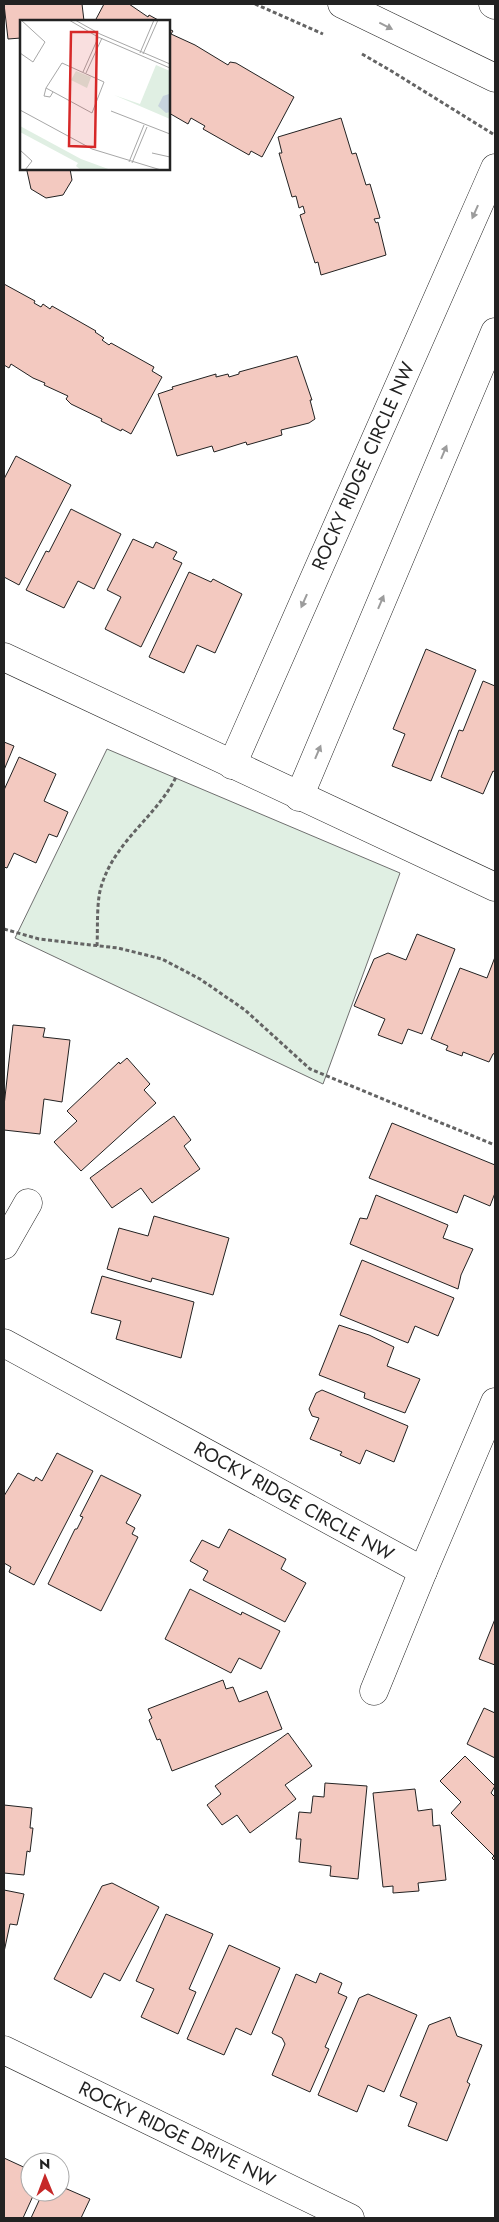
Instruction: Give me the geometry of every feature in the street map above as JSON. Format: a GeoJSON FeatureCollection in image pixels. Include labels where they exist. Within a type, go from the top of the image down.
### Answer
{"type":"FeatureCollection","features":[{"type":"Feature","properties":{"kind":"street"},"geometry":{"type":"LineString","coordinates":[[342,4],[495,78]]}},
{"type":"Feature","properties":{"kind":"street","name":"ROCKY RIDGE CIRCLE NW"},"geometry":{"type":"LineString","coordinates":[[232,765],[495,168]]}},
{"type":"Feature","properties":{"kind":"street"},"geometry":{"type":"LineString","coordinates":[[299,796],[495,332]]}},
{"type":"Feature","properties":{"kind":"street"},"geometry":{"type":"LineString","coordinates":[[4,657],[495,887]]}},
{"type":"Feature","properties":{"kind":"street"},"geometry":{"type":"LineString","coordinates":[[4,1246],[28,1203]]}},
{"type":"Feature","properties":{"kind":"street","name":"ROCKY RIDGE CIRCLE NW"},"geometry":{"type":"LineString","coordinates":[[4,1343],[423,1571]]}},
{"type":"Feature","properties":{"kind":"street"},"geometry":{"type":"LineString","coordinates":[[374,1691],[495,1402]]}},
{"type":"Feature","properties":{"kind":"street","name":"ROCKY RIDGE DRIVE NW"},"geometry":{"type":"LineString","coordinates":[[4,2050],[350,2218]]}},
{"type":"Feature","properties":{"kind":"path"},"geometry":{"type":"LineString","coordinates":[[255,4],[330,38]]}},
{"type":"Feature","properties":{"kind":"path"},"geometry":{"type":"LineString","coordinates":[[354,50],[495,135]]}},
{"type":"Feature","properties":{"kind":"path"},"geometry":{"type":"LineString","coordinates":[[97,946],[101,886],[109,865],[126,839],[168,792],[189,745]]}},
{"type":"Feature","properties":{"kind":"path"},"geometry":{"type":"LineString","coordinates":[[4,929],[39,939],[118,948],[162,959],[200,979],[245,1010],[310,1069],[495,1145]]}},
{"type":"Feature","properties":{"kind":"green space"},"geometry":{"type":"Polygon","coordinates":[[[107,749],[400,873],[323,1084],[15,938],[107,749]]]}},
{"type":"Feature","properties":{"kind":"building"},"geometry":{"type":"Polygon","coordinates":[[[4,4],[82,4],[84,20],[20,20],[20,38],[8,39],[4,4]]]}},
{"type":"Feature","properties":{"kind":"building"},"geometry":{"type":"Polygon","coordinates":[[[104,4],[129,4],[148,17],[149,15],[158,20],[96,20],[104,4]]]}},
{"type":"Feature","properties":{"kind":"building"},"geometry":{"type":"Polygon","coordinates":[[[170,30],[173,31],[171,34],[195,45],[228,65],[230,62],[236,63],[294,97],[262,157],[251,151],[249,155],[203,129],[205,126],[191,118],[188,124],[170,114],[170,30]]]}},
{"type":"Feature","properties":{"kind":"building"},"geometry":{"type":"Polygon","coordinates":[[[341,118],[352,154],[356,153],[366,185],[370,184],[380,218],[374,219],[376,223],[378,222],[386,255],[321,275],[318,262],[315,263],[300,215],[305,213],[303,206],[299,208],[296,196],[292,197],[279,153],[282,153],[278,137],[341,118]]]}},
{"type":"Feature","properties":{"kind":"building"},"geometry":{"type":"Polygon","coordinates":[[[70,170],[72,180],[63,195],[46,198],[31,189],[27,171],[70,170]]]}},
{"type":"Feature","properties":{"kind":"building"},"geometry":{"type":"Polygon","coordinates":[[[4,284],[35,301],[34,303],[41,307],[43,304],[50,309],[52,306],[96,331],[104,338],[102,340],[109,345],[111,343],[154,367],[152,371],[162,377],[131,434],[101,421],[102,419],[71,404],[66,399],[68,396],[44,385],[45,383],[11,364],[9,368],[4,365],[4,284]]]}},
{"type":"Feature","properties":{"kind":"building"},"geometry":{"type":"Polygon","coordinates":[[[297,356],[312,400],[310,400],[315,419],[309,423],[281,430],[282,435],[247,445],[246,442],[214,452],[212,446],[177,456],[158,394],[173,389],[172,387],[216,374],[216,377],[228,374],[229,377],[239,374],[239,372],[297,356]]]}},
{"type":"Feature","properties":{"kind":"building"},"geometry":{"type":"Polygon","coordinates":[[[16,456],[71,485],[19,585],[4,577],[4,479],[16,456]]]}},
{"type":"Feature","properties":{"kind":"building"},"geometry":{"type":"Polygon","coordinates":[[[71,509],[121,534],[94,589],[78,581],[64,608],[26,590],[46,551],[49,552],[71,509]]]}},
{"type":"Feature","properties":{"kind":"building"},"geometry":{"type":"Polygon","coordinates":[[[133,539],[153,548],[156,542],[177,552],[173,559],[182,563],[141,647],[105,629],[121,597],[107,590],[133,539]]]}},
{"type":"Feature","properties":{"kind":"building"},"geometry":{"type":"Polygon","coordinates":[[[189,572],[211,582],[213,579],[242,594],[215,653],[197,645],[184,673],[149,657],[189,572]]]}},
{"type":"Feature","properties":{"kind":"building"},"geometry":{"type":"Polygon","coordinates":[[[426,649],[476,670],[431,781],[392,766],[405,734],[393,729],[426,649]]]}},
{"type":"Feature","properties":{"kind":"building"},"geometry":{"type":"Polygon","coordinates":[[[483,681],[495,686],[495,772],[493,771],[483,794],[441,777],[459,730],[463,731],[483,681]]]}},
{"type":"Feature","properties":{"kind":"building"},"geometry":{"type":"Polygon","coordinates":[[[4,742],[14,746],[4,770],[4,742]]]}},
{"type":"Feature","properties":{"kind":"building"},"geometry":{"type":"Polygon","coordinates":[[[19,757],[56,774],[44,801],[68,812],[57,837],[49,834],[36,863],[14,853],[7,868],[4,867],[4,790],[19,757]]]}},
{"type":"Feature","properties":{"kind":"building"},"geometry":{"type":"Polygon","coordinates":[[[417,934],[455,949],[422,1034],[408,1029],[402,1044],[378,1035],[385,1019],[354,1006],[374,959],[388,953],[406,960],[417,934]]]}},
{"type":"Feature","properties":{"kind":"building"},"geometry":{"type":"Polygon","coordinates":[[[495,957],[495,1053],[489,1062],[463,1052],[462,1056],[446,1050],[448,1046],[431,1039],[460,968],[487,978],[495,957]]]}},
{"type":"Feature","properties":{"kind":"building"},"geometry":{"type":"Polygon","coordinates":[[[13,1025],[45,1028],[43,1037],[70,1040],[62,1102],[44,1099],[40,1134],[4,1130],[4,1106],[13,1025]]]}},
{"type":"Feature","properties":{"kind":"building"},"geometry":{"type":"Polygon","coordinates":[[[127,1058],[150,1084],[144,1090],[156,1103],[81,1171],[54,1142],[77,1121],[67,1111],[119,1062],[120,1064],[127,1058]]]}},
{"type":"Feature","properties":{"kind":"building"},"geometry":{"type":"Polygon","coordinates":[[[174,1116],[191,1140],[184,1146],[200,1169],[152,1203],[141,1188],[112,1208],[90,1178],[174,1116]]]}},
{"type":"Feature","properties":{"kind":"building"},"geometry":{"type":"Polygon","coordinates":[[[392,1123],[495,1165],[495,1193],[490,1206],[464,1195],[457,1213],[369,1178],[392,1123]]]}},
{"type":"Feature","properties":{"kind":"building"},"geometry":{"type":"Polygon","coordinates":[[[376,1195],[448,1225],[443,1238],[473,1249],[461,1275],[458,1289],[350,1244],[360,1218],[367,1219],[376,1195]]]}},
{"type":"Feature","properties":{"kind":"building"},"geometry":{"type":"Polygon","coordinates":[[[154,1216],[229,1238],[213,1295],[152,1278],[151,1282],[107,1269],[119,1228],[148,1236],[154,1216]]]}},
{"type":"Feature","properties":{"kind":"building"},"geometry":{"type":"Polygon","coordinates":[[[362,1260],[454,1298],[438,1336],[415,1326],[408,1343],[340,1315],[362,1260]]]}},
{"type":"Feature","properties":{"kind":"building"},"geometry":{"type":"Polygon","coordinates":[[[102,1276],[194,1302],[181,1358],[116,1339],[121,1321],[91,1313],[102,1276]]]}},
{"type":"Feature","properties":{"kind":"building"},"geometry":{"type":"Polygon","coordinates":[[[339,1325],[369,1335],[394,1347],[387,1366],[420,1379],[405,1413],[364,1398],[365,1393],[319,1375],[339,1325]]]}},
{"type":"Feature","properties":{"kind":"building"},"geometry":{"type":"Polygon","coordinates":[[[322,1390],[408,1426],[394,1462],[366,1450],[360,1464],[340,1455],[342,1452],[310,1439],[319,1418],[312,1416],[309,1409],[316,1393],[322,1390]]]}},
{"type":"Feature","properties":{"kind":"building"},"geometry":{"type":"Polygon","coordinates":[[[57,1453],[93,1471],[34,1585],[9,1572],[11,1567],[4,1563],[4,1496],[18,1473],[34,1481],[36,1477],[42,1481],[57,1453]]]}},
{"type":"Feature","properties":{"kind":"building"},"geometry":{"type":"Polygon","coordinates":[[[101,1475],[141,1495],[126,1523],[135,1528],[132,1534],[138,1537],[101,1611],[48,1584],[75,1529],[77,1529],[83,1517],[80,1516],[101,1475]]]}},
{"type":"Feature","properties":{"kind":"building"},"geometry":{"type":"Polygon","coordinates":[[[229,1529],[286,1559],[281,1569],[306,1583],[285,1622],[203,1580],[208,1571],[190,1561],[202,1540],[219,1548],[229,1529]]]}},
{"type":"Feature","properties":{"kind":"building"},"geometry":{"type":"Polygon","coordinates":[[[190,1589],[241,1615],[242,1612],[280,1631],[261,1669],[239,1658],[231,1673],[165,1639],[190,1589]]]}},
{"type":"Feature","properties":{"kind":"building"},"geometry":{"type":"Polygon","coordinates":[[[495,1619],[495,1665],[479,1659],[495,1619]]]}},
{"type":"Feature","properties":{"kind":"building"},"geometry":{"type":"Polygon","coordinates":[[[223,1680],[226,1689],[233,1687],[239,1702],[267,1691],[282,1729],[172,1771],[160,1739],[157,1740],[149,1720],[152,1718],[148,1709],[223,1680]]]}},
{"type":"Feature","properties":{"kind":"building"},"geometry":{"type":"Polygon","coordinates":[[[484,1708],[495,1713],[495,1758],[467,1744],[484,1708]]]}},
{"type":"Feature","properties":{"kind":"building"},"geometry":{"type":"Polygon","coordinates":[[[288,1733],[312,1766],[285,1785],[296,1799],[250,1833],[237,1815],[222,1825],[207,1805],[221,1794],[215,1786],[288,1733]]]}},
{"type":"Feature","properties":{"kind":"building"},"geometry":{"type":"Polygon","coordinates":[[[465,1756],[495,1786],[491,1793],[495,1797],[495,1861],[492,1858],[494,1856],[451,1813],[461,1802],[440,1781],[465,1756]]]}},
{"type":"Feature","properties":{"kind":"building"},"geometry":{"type":"Polygon","coordinates":[[[325,1783],[367,1786],[358,1879],[330,1876],[331,1866],[299,1862],[301,1839],[296,1839],[299,1812],[311,1813],[313,1796],[324,1797],[325,1783]]]}},
{"type":"Feature","properties":{"kind":"building"},"geometry":{"type":"Polygon","coordinates":[[[415,1789],[418,1811],[432,1809],[433,1826],[440,1825],[446,1880],[418,1883],[419,1891],[393,1893],[393,1886],[383,1887],[373,1793],[415,1789]]]}},
{"type":"Feature","properties":{"kind":"building"},"geometry":{"type":"Polygon","coordinates":[[[4,1805],[32,1808],[30,1828],[33,1828],[30,1852],[27,1851],[24,1875],[4,1873],[4,1805]]]}},
{"type":"Feature","properties":{"kind":"building"},"geometry":{"type":"Polygon","coordinates":[[[112,1883],[159,1907],[120,1981],[104,1973],[91,1998],[54,1979],[102,1886],[112,1883]]]}},
{"type":"Feature","properties":{"kind":"building"},"geometry":{"type":"Polygon","coordinates":[[[4,1890],[24,1894],[17,1925],[10,1924],[4,1952],[4,1890]]]}},
{"type":"Feature","properties":{"kind":"building"},"geometry":{"type":"Polygon","coordinates":[[[166,1914],[213,1934],[189,1989],[196,1992],[178,2034],[141,2017],[154,1989],[136,1981],[166,1914]]]}},
{"type":"Feature","properties":{"kind":"building"},"geometry":{"type":"Polygon","coordinates":[[[229,1945],[280,1968],[251,2035],[236,2028],[224,2055],[187,2039],[229,1945]]]}},
{"type":"Feature","properties":{"kind":"building"},"geometry":{"type":"Polygon","coordinates":[[[320,1973],[342,1983],[338,1993],[347,1997],[325,2047],[329,2049],[310,2092],[272,2075],[285,2044],[282,2038],[272,2033],[296,1974],[316,1983],[320,1973]]]}},
{"type":"Feature","properties":{"kind":"building"},"geometry":{"type":"Polygon","coordinates":[[[368,1994],[417,2015],[384,2092],[368,2085],[357,2112],[318,2095],[359,1998],[368,1994]]]}},
{"type":"Feature","properties":{"kind":"building"},"geometry":{"type":"Polygon","coordinates":[[[450,2017],[457,2036],[482,2045],[467,2082],[470,2084],[447,2141],[408,2126],[417,2103],[400,2096],[429,2025],[450,2017]]]}},
{"type":"Feature","properties":{"kind":"building"},"geometry":{"type":"Polygon","coordinates":[[[4,2158],[20,2165],[20,2202],[30,2202],[23,2218],[4,2218],[4,2158]]]}},
{"type":"Feature","properties":{"kind":"building"},"geometry":{"type":"Polygon","coordinates":[[[70,2190],[90,2199],[81,2218],[31,2218],[38,2202],[70,2202],[70,2190]]]}}]}
